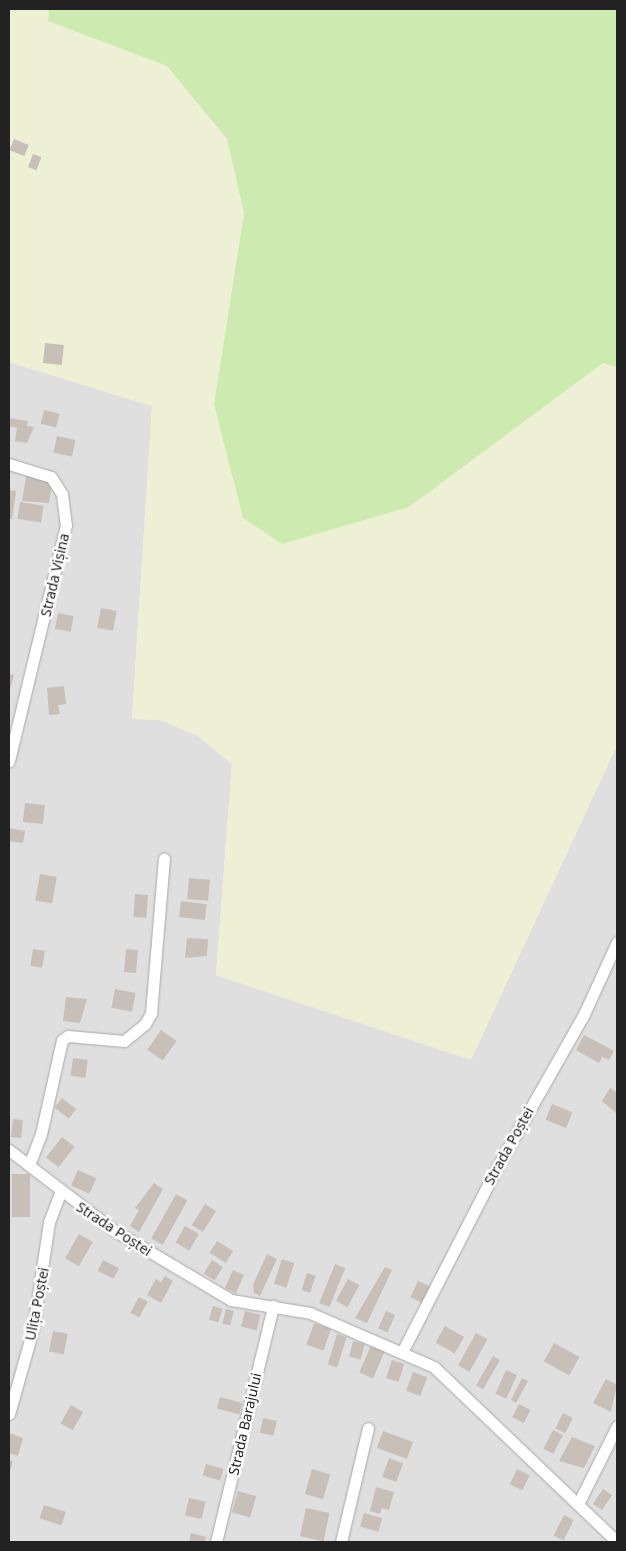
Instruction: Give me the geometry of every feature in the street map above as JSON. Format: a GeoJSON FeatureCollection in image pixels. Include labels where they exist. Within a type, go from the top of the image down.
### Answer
{"type":"FeatureCollection","features":[{"type":"Feature","properties":{"kind":"street","name":"Strada Vișina"},"geometry":{"type":"LineString","coordinates":[[9,464],[51,477],[62,494],[66,518],[62,556],[14,717],[9,761]]}},
{"type":"Feature","properties":{"kind":"street"},"geometry":{"type":"LineString","coordinates":[[29,1164],[41,1134],[62,1040],[68,1036],[124,1041],[145,1024],[150,1013],[164,858]]}},
{"type":"Feature","properties":{"kind":"street","name":"Strada Poștei"},"geometry":{"type":"LineString","coordinates":[[402,1352],[496,1169],[584,1014],[617,942]]}},
{"type":"Feature","properties":{"kind":"street","name":"Strada Poștei"},"geometry":{"type":"LineString","coordinates":[[9,1150],[29,1164],[60,1193],[212,1290],[246,1304],[273,1306],[326,1318],[402,1352],[450,1378],[617,1542]]}},
{"type":"Feature","properties":{"kind":"street","name":"Ulița Poștei"},"geometry":{"type":"LineString","coordinates":[[9,1414],[33,1329],[49,1222],[60,1193]]}},
{"type":"Feature","properties":{"kind":"street","name":"Strada Barajului"},"geometry":{"type":"LineString","coordinates":[[216,1542],[273,1306]]}},
{"type":"Feature","properties":{"kind":"street"},"geometry":{"type":"LineString","coordinates":[[578,1504],[617,1426]]}},
{"type":"Feature","properties":{"kind":"street"},"geometry":{"type":"LineString","coordinates":[[341,1542],[368,1428]]}},
{"type":"Feature","properties":{"kind":"shaded area"},"geometry":{"type":"Polygon","coordinates":[[[9,362],[152,406],[132,718],[160,720],[198,736],[232,764],[216,975],[471,1059],[617,745],[617,1542],[9,1542],[9,362]]]}},
{"type":"Feature","properties":{"kind":"green space"},"geometry":{"type":"Polygon","coordinates":[[[9,9],[49,9],[49,21],[167,65],[227,139],[244,213],[214,404],[603,363],[617,367],[617,745],[471,1060],[216,975],[232,764],[198,736],[160,720],[132,719],[152,406],[9,362],[9,9]]]}},
{"type":"Feature","properties":{"kind":"green space"},"geometry":{"type":"Polygon","coordinates":[[[49,9],[617,9],[617,367],[603,363],[409,507],[282,544],[243,518],[214,404],[244,213],[227,139],[167,66],[48,21],[49,9]]]}},
{"type":"Feature","properties":{"kind":"building"},"geometry":{"type":"Polygon","coordinates":[[[14,139],[29,145],[24,156],[10,150],[14,139]]]}},
{"type":"Feature","properties":{"kind":"building"},"geometry":{"type":"Polygon","coordinates":[[[33,154],[41,157],[36,170],[28,167],[33,154]]]}},
{"type":"Feature","properties":{"kind":"building"},"geometry":{"type":"Polygon","coordinates":[[[45,343],[64,345],[62,365],[43,363],[45,343]]]}},
{"type":"Feature","properties":{"kind":"building"},"geometry":{"type":"Polygon","coordinates":[[[44,410],[60,414],[56,427],[41,424],[44,410]]]}},
{"type":"Feature","properties":{"kind":"building"},"geometry":{"type":"Polygon","coordinates":[[[9,418],[28,421],[27,426],[34,427],[27,443],[15,441],[17,428],[9,426],[9,418]]]}},
{"type":"Feature","properties":{"kind":"building"},"geometry":{"type":"Polygon","coordinates":[[[57,436],[76,440],[72,457],[53,453],[57,436]]]}},
{"type":"Feature","properties":{"kind":"building"},"geometry":{"type":"Polygon","coordinates":[[[27,472],[46,476],[51,490],[49,503],[22,501],[27,472]]]}},
{"type":"Feature","properties":{"kind":"building"},"geometry":{"type":"Polygon","coordinates":[[[9,490],[16,491],[12,519],[9,519],[9,490]]]}},
{"type":"Feature","properties":{"kind":"building"},"geometry":{"type":"Polygon","coordinates":[[[20,502],[44,506],[41,523],[17,519],[20,502]]]}},
{"type":"Feature","properties":{"kind":"building"},"geometry":{"type":"Polygon","coordinates":[[[101,608],[117,611],[113,631],[97,628],[101,608]]]}},
{"type":"Feature","properties":{"kind":"building"},"geometry":{"type":"Polygon","coordinates":[[[58,613],[74,616],[71,632],[55,629],[58,613]]]}},
{"type":"Feature","properties":{"kind":"building"},"geometry":{"type":"Polygon","coordinates":[[[9,674],[14,675],[9,693],[9,674]]]}},
{"type":"Feature","properties":{"kind":"building"},"geometry":{"type":"Polygon","coordinates":[[[64,686],[66,704],[58,705],[60,714],[49,715],[47,688],[64,686]]]}},
{"type":"Feature","properties":{"kind":"building"},"geometry":{"type":"Polygon","coordinates":[[[25,803],[45,805],[43,824],[23,822],[25,803]]]}},
{"type":"Feature","properties":{"kind":"building"},"geometry":{"type":"Polygon","coordinates":[[[9,828],[25,831],[23,843],[9,841],[9,828]]]}},
{"type":"Feature","properties":{"kind":"building"},"geometry":{"type":"Polygon","coordinates":[[[40,874],[57,877],[52,904],[35,901],[40,874]]]}},
{"type":"Feature","properties":{"kind":"building"},"geometry":{"type":"Polygon","coordinates":[[[189,878],[210,880],[208,901],[187,899],[189,878]]]}},
{"type":"Feature","properties":{"kind":"building"},"geometry":{"type":"Polygon","coordinates":[[[135,894],[148,895],[146,918],[133,917],[135,894]]]}},
{"type":"Feature","properties":{"kind":"building"},"geometry":{"type":"Polygon","coordinates":[[[181,901],[207,904],[205,920],[179,917],[181,901]]]}},
{"type":"Feature","properties":{"kind":"building"},"geometry":{"type":"Polygon","coordinates":[[[187,938],[208,939],[207,956],[185,958],[187,938]]]}},
{"type":"Feature","properties":{"kind":"building"},"geometry":{"type":"Polygon","coordinates":[[[33,949],[45,951],[42,968],[30,966],[33,949]]]}},
{"type":"Feature","properties":{"kind":"building"},"geometry":{"type":"Polygon","coordinates":[[[126,949],[138,950],[136,973],[124,972],[126,949]]]}},
{"type":"Feature","properties":{"kind":"building"},"geometry":{"type":"Polygon","coordinates":[[[115,989],[136,993],[132,1012],[111,1008],[115,989]]]}},
{"type":"Feature","properties":{"kind":"building"},"geometry":{"type":"Polygon","coordinates":[[[66,997],[87,999],[80,1023],[63,1021],[66,997]]]}},
{"type":"Feature","properties":{"kind":"building"},"geometry":{"type":"Polygon","coordinates":[[[161,1030],[177,1041],[163,1061],[147,1050],[161,1030]]]}},
{"type":"Feature","properties":{"kind":"building"},"geometry":{"type":"Polygon","coordinates":[[[584,1035],[614,1051],[609,1060],[602,1057],[599,1063],[576,1050],[584,1035]]]}},
{"type":"Feature","properties":{"kind":"building"},"geometry":{"type":"Polygon","coordinates":[[[73,1058],[88,1060],[85,1078],[70,1076],[73,1058]]]}},
{"type":"Feature","properties":{"kind":"building"},"geometry":{"type":"Polygon","coordinates":[[[610,1088],[617,1092],[617,1114],[602,1101],[610,1088]]]}},
{"type":"Feature","properties":{"kind":"building"},"geometry":{"type":"Polygon","coordinates":[[[62,1098],[76,1109],[69,1119],[55,1107],[62,1098]]]}},
{"type":"Feature","properties":{"kind":"building"},"geometry":{"type":"Polygon","coordinates":[[[552,1104],[572,1112],[566,1128],[546,1120],[552,1104]]]}},
{"type":"Feature","properties":{"kind":"building"},"geometry":{"type":"Polygon","coordinates":[[[13,1119],[23,1120],[21,1138],[11,1137],[13,1119]]]}},
{"type":"Feature","properties":{"kind":"building"},"geometry":{"type":"Polygon","coordinates":[[[62,1137],[75,1147],[59,1167],[46,1157],[62,1137]]]}},
{"type":"Feature","properties":{"kind":"building"},"geometry":{"type":"Polygon","coordinates":[[[78,1170],[96,1178],[89,1194],[71,1186],[78,1170]]]}},
{"type":"Feature","properties":{"kind":"building"},"geometry":{"type":"Polygon","coordinates":[[[12,1174],[30,1174],[30,1217],[12,1217],[12,1174]]]}},
{"type":"Feature","properties":{"kind":"building"},"geometry":{"type":"Polygon","coordinates":[[[154,1183],[163,1189],[139,1232],[130,1226],[139,1210],[135,1208],[154,1183]]]}},
{"type":"Feature","properties":{"kind":"building"},"geometry":{"type":"Polygon","coordinates":[[[176,1194],[187,1200],[163,1245],[151,1239],[176,1194]]]}},
{"type":"Feature","properties":{"kind":"building"},"geometry":{"type":"Polygon","coordinates":[[[205,1204],[216,1211],[203,1232],[192,1225],[205,1204]]]}},
{"type":"Feature","properties":{"kind":"building"},"geometry":{"type":"Polygon","coordinates":[[[185,1226],[199,1234],[189,1250],[176,1242],[185,1226]]]}},
{"type":"Feature","properties":{"kind":"building"},"geometry":{"type":"Polygon","coordinates":[[[79,1234],[93,1242],[79,1266],[65,1258],[79,1234]]]}},
{"type":"Feature","properties":{"kind":"building"},"geometry":{"type":"Polygon","coordinates":[[[217,1241],[233,1251],[226,1263],[210,1253],[217,1241]]]}},
{"type":"Feature","properties":{"kind":"building"},"geometry":{"type":"Polygon","coordinates":[[[267,1254],[277,1259],[260,1296],[254,1293],[253,1285],[267,1254]]]}},
{"type":"Feature","properties":{"kind":"building"},"geometry":{"type":"Polygon","coordinates":[[[282,1259],[294,1263],[286,1288],[274,1284],[282,1259]]]}},
{"type":"Feature","properties":{"kind":"building"},"geometry":{"type":"Polygon","coordinates":[[[103,1260],[119,1268],[114,1279],[98,1271],[103,1260]]]}},
{"type":"Feature","properties":{"kind":"building"},"geometry":{"type":"Polygon","coordinates":[[[212,1260],[223,1267],[215,1280],[204,1274],[212,1260]]]}},
{"type":"Feature","properties":{"kind":"building"},"geometry":{"type":"Polygon","coordinates":[[[335,1264],[345,1268],[329,1307],[319,1303],[335,1264]]]}},
{"type":"Feature","properties":{"kind":"building"},"geometry":{"type":"Polygon","coordinates":[[[385,1267],[392,1270],[367,1323],[355,1318],[385,1267]]]}},
{"type":"Feature","properties":{"kind":"building"},"geometry":{"type":"Polygon","coordinates":[[[233,1270],[244,1275],[236,1293],[225,1288],[233,1270]]]}},
{"type":"Feature","properties":{"kind":"building"},"geometry":{"type":"Polygon","coordinates":[[[307,1273],[316,1276],[310,1293],[301,1290],[307,1273]]]}},
{"type":"Feature","properties":{"kind":"building"},"geometry":{"type":"Polygon","coordinates":[[[165,1276],[173,1281],[161,1303],[147,1295],[156,1279],[161,1282],[165,1276]]]}},
{"type":"Feature","properties":{"kind":"building"},"geometry":{"type":"Polygon","coordinates":[[[348,1279],[359,1285],[347,1307],[336,1301],[348,1279]]]}},
{"type":"Feature","properties":{"kind":"building"},"geometry":{"type":"Polygon","coordinates":[[[418,1281],[431,1287],[423,1303],[410,1297],[418,1281]]]}},
{"type":"Feature","properties":{"kind":"building"},"geometry":{"type":"Polygon","coordinates":[[[139,1297],[148,1302],[139,1318],[130,1313],[139,1297]]]}},
{"type":"Feature","properties":{"kind":"building"},"geometry":{"type":"Polygon","coordinates":[[[213,1306],[223,1309],[218,1322],[209,1319],[213,1306]]]}},
{"type":"Feature","properties":{"kind":"building"},"geometry":{"type":"Polygon","coordinates":[[[226,1309],[234,1311],[230,1325],[222,1324],[226,1309]]]}},
{"type":"Feature","properties":{"kind":"building"},"geometry":{"type":"Polygon","coordinates":[[[245,1311],[261,1315],[257,1330],[241,1327],[245,1311]]]}},
{"type":"Feature","properties":{"kind":"building"},"geometry":{"type":"Polygon","coordinates":[[[386,1311],[395,1315],[387,1332],[378,1328],[386,1311]]]}},
{"type":"Feature","properties":{"kind":"building"},"geometry":{"type":"Polygon","coordinates":[[[314,1323],[331,1329],[324,1351],[307,1345],[314,1323]]]}},
{"type":"Feature","properties":{"kind":"building"},"geometry":{"type":"Polygon","coordinates":[[[445,1326],[464,1337],[455,1353],[436,1342],[445,1326]]]}},
{"type":"Feature","properties":{"kind":"building"},"geometry":{"type":"Polygon","coordinates":[[[53,1331],[68,1334],[64,1354],[49,1352],[53,1331]]]}},
{"type":"Feature","properties":{"kind":"building"},"geometry":{"type":"Polygon","coordinates":[[[476,1333],[487,1339],[469,1372],[458,1365],[476,1333]]]}},
{"type":"Feature","properties":{"kind":"building"},"geometry":{"type":"Polygon","coordinates":[[[337,1334],[347,1337],[337,1368],[328,1365],[337,1334]]]}},
{"type":"Feature","properties":{"kind":"building"},"geometry":{"type":"Polygon","coordinates":[[[353,1341],[365,1344],[361,1359],[349,1357],[353,1341]]]}},
{"type":"Feature","properties":{"kind":"building"},"geometry":{"type":"Polygon","coordinates":[[[554,1343],[579,1357],[569,1375],[544,1361],[554,1343]]]}},
{"type":"Feature","properties":{"kind":"building"},"geometry":{"type":"Polygon","coordinates":[[[371,1345],[385,1351],[373,1378],[359,1373],[371,1345]]]}},
{"type":"Feature","properties":{"kind":"building"},"geometry":{"type":"Polygon","coordinates":[[[493,1356],[500,1360],[483,1389],[476,1385],[493,1356]]]}},
{"type":"Feature","properties":{"kind":"building"},"geometry":{"type":"Polygon","coordinates":[[[392,1360],[404,1364],[398,1382],[386,1378],[392,1360]]]}},
{"type":"Feature","properties":{"kind":"building"},"geometry":{"type":"Polygon","coordinates":[[[506,1370],[517,1375],[506,1399],[495,1394],[506,1370]]]}},
{"type":"Feature","properties":{"kind":"building"},"geometry":{"type":"Polygon","coordinates":[[[413,1372],[427,1377],[420,1396],[406,1391],[413,1372]]]}},
{"type":"Feature","properties":{"kind":"building"},"geometry":{"type":"Polygon","coordinates":[[[522,1378],[528,1381],[516,1403],[511,1400],[522,1378]]]}},
{"type":"Feature","properties":{"kind":"building"},"geometry":{"type":"Polygon","coordinates":[[[606,1379],[617,1385],[611,1412],[593,1403],[606,1379]]]}},
{"type":"Feature","properties":{"kind":"building"},"geometry":{"type":"Polygon","coordinates":[[[220,1397],[242,1403],[239,1415],[217,1409],[220,1397]]]}},
{"type":"Feature","properties":{"kind":"building"},"geometry":{"type":"Polygon","coordinates":[[[519,1404],[531,1410],[524,1423],[512,1417],[519,1404]]]}},
{"type":"Feature","properties":{"kind":"building"},"geometry":{"type":"Polygon","coordinates":[[[71,1405],[83,1412],[73,1430],[60,1423],[71,1405]]]}},
{"type":"Feature","properties":{"kind":"building"},"geometry":{"type":"Polygon","coordinates":[[[563,1413],[573,1418],[565,1433],[555,1428],[563,1413]]]}},
{"type":"Feature","properties":{"kind":"building"},"geometry":{"type":"Polygon","coordinates":[[[263,1418],[277,1421],[274,1436],[260,1433],[263,1418]]]}},
{"type":"Feature","properties":{"kind":"building"},"geometry":{"type":"Polygon","coordinates":[[[553,1430],[563,1435],[553,1454],[543,1449],[553,1430]]]}},
{"type":"Feature","properties":{"kind":"building"},"geometry":{"type":"Polygon","coordinates":[[[383,1431],[413,1442],[407,1459],[377,1448],[383,1431]]]}},
{"type":"Feature","properties":{"kind":"building"},"geometry":{"type":"Polygon","coordinates":[[[9,1433],[23,1438],[18,1456],[9,1453],[9,1433]]]}},
{"type":"Feature","properties":{"kind":"building"},"geometry":{"type":"Polygon","coordinates":[[[572,1437],[595,1446],[584,1468],[559,1461],[572,1437]]]}},
{"type":"Feature","properties":{"kind":"building"},"geometry":{"type":"Polygon","coordinates":[[[389,1458],[403,1463],[396,1482],[382,1477],[389,1458]]]}},
{"type":"Feature","properties":{"kind":"building"},"geometry":{"type":"Polygon","coordinates":[[[9,1460],[13,1461],[9,1474],[9,1460]]]}},
{"type":"Feature","properties":{"kind":"building"},"geometry":{"type":"Polygon","coordinates":[[[206,1464],[223,1469],[220,1480],[203,1476],[206,1464]]]}},
{"type":"Feature","properties":{"kind":"building"},"geometry":{"type":"Polygon","coordinates":[[[312,1469],[330,1474],[323,1499],[305,1494],[312,1469]]]}},
{"type":"Feature","properties":{"kind":"building"},"geometry":{"type":"Polygon","coordinates":[[[517,1469],[530,1475],[523,1490],[510,1484],[517,1469]]]}},
{"type":"Feature","properties":{"kind":"building"},"geometry":{"type":"Polygon","coordinates":[[[376,1487],[394,1492],[389,1510],[382,1508],[380,1514],[370,1511],[376,1487]]]}},
{"type":"Feature","properties":{"kind":"building"},"geometry":{"type":"Polygon","coordinates":[[[603,1489],[612,1495],[602,1510],[593,1504],[603,1489]]]}},
{"type":"Feature","properties":{"kind":"building"},"geometry":{"type":"Polygon","coordinates":[[[238,1491],[256,1496],[250,1517],[232,1512],[238,1491]]]}},
{"type":"Feature","properties":{"kind":"building"},"geometry":{"type":"Polygon","coordinates":[[[189,1498],[206,1502],[202,1519],[185,1516],[189,1498]]]}},
{"type":"Feature","properties":{"kind":"building"},"geometry":{"type":"Polygon","coordinates":[[[44,1505],[66,1512],[62,1525],[40,1518],[44,1505]]]}},
{"type":"Feature","properties":{"kind":"building"},"geometry":{"type":"Polygon","coordinates":[[[306,1508],[329,1513],[323,1541],[300,1536],[306,1508]]]}},
{"type":"Feature","properties":{"kind":"building"},"geometry":{"type":"Polygon","coordinates":[[[364,1513],[382,1518],[378,1532],[360,1526],[364,1513]]]}},
{"type":"Feature","properties":{"kind":"building"},"geometry":{"type":"Polygon","coordinates":[[[564,1515],[574,1520],[563,1540],[554,1535],[564,1515]]]}},
{"type":"Feature","properties":{"kind":"building"},"geometry":{"type":"Polygon","coordinates":[[[191,1533],[206,1537],[205,1542],[189,1542],[191,1533]]]}}]}
